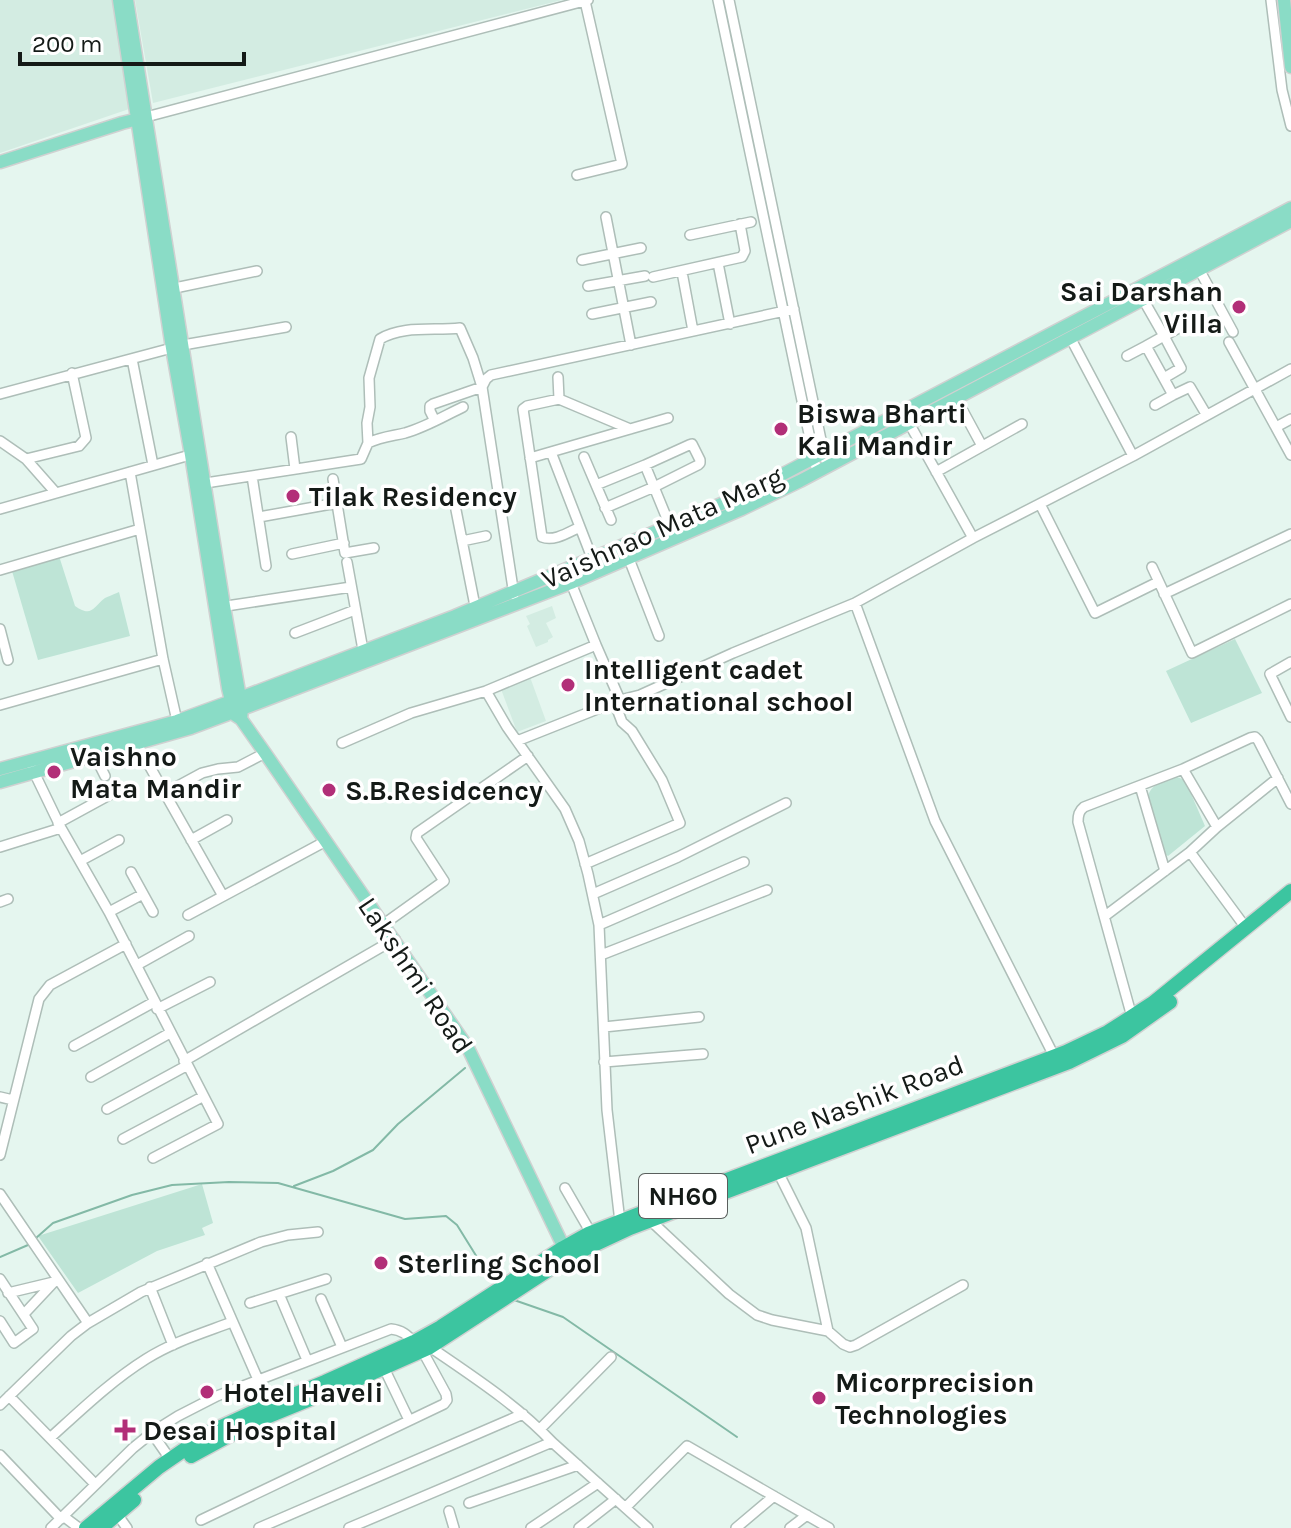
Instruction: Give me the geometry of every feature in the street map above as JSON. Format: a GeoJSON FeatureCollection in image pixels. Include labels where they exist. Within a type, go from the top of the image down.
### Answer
{"type":"FeatureCollection","features":[{"type":"Feature","properties":{"kind":"highway","name":"Pune Nashik Road"},"geometry":{"type":"LineString","coordinates":[[86,1528],[170,1459],[210,1432],[384,1368],[422,1346],[441,1327],[566,1253],[591,1233],[1054,1056],[1108,1032],[1175,986],[1291,891]]}},
{"type":"Feature","properties":{"kind":"highway","name":"Pune Nashik Road"},"geometry":{"type":"LineString","coordinates":[[566,1253],[1095,1050],[1149,1018],[1291,903]]}},
{"type":"Feature","properties":{"kind":"highway","name":"Pune Nashik Road"},"geometry":{"type":"LineString","coordinates":[[101,1528],[159,1479],[200,1450],[270,1409],[325,1382],[422,1346]]}},
{"type":"Feature","properties":{"kind":"main road"},"geometry":{"type":"LineString","coordinates":[[119,0],[142,118]]}},
{"type":"Feature","properties":{"kind":"main road"},"geometry":{"type":"LineString","coordinates":[[127,0],[142,118],[237,708]]}},
{"type":"Feature","properties":{"kind":"main road"},"geometry":{"type":"LineString","coordinates":[[1284,0],[1291,67]]}},
{"type":"Feature","properties":{"kind":"main road"},"geometry":{"type":"LineString","coordinates":[[0,162],[142,118]]}},
{"type":"Feature","properties":{"kind":"main road","name":"Vaishnao Mata Marg"},"geometry":{"type":"LineString","coordinates":[[237,708],[515,598],[592,558],[909,423],[1144,301],[1291,208]]}},
{"type":"Feature","properties":{"kind":"main road","name":"Vaishnao Mata Marg"},"geometry":{"type":"LineString","coordinates":[[237,708],[363,650],[475,606],[571,583],[742,509],[820,463],[1291,221]]}},
{"type":"Feature","properties":{"kind":"main road"},"geometry":{"type":"LineString","coordinates":[[0,782],[32,767],[177,721],[237,708]]}},
{"type":"Feature","properties":{"kind":"main road"},"geometry":{"type":"LineString","coordinates":[[0,769],[95,756],[191,728],[237,708]]}},
{"type":"Feature","properties":{"kind":"main road","name":"Lakshmi Road"},"geometry":{"type":"LineString","coordinates":[[237,708],[468,1048],[566,1253]]}},
{"type":"Feature","properties":{"kind":"street"},"geometry":{"type":"LineString","coordinates":[[142,118],[587,0],[622,164],[577,175]]}},
{"type":"Feature","properties":{"kind":"street"},"geometry":{"type":"LineString","coordinates":[[718,0],[789,310]]}},
{"type":"Feature","properties":{"kind":"street"},"geometry":{"type":"LineString","coordinates":[[729,0],[820,463]]}},
{"type":"Feature","properties":{"kind":"street"},"geometry":{"type":"LineString","coordinates":[[1271,0],[1282,90],[1291,126]]}},
{"type":"Feature","properties":{"kind":"street"},"geometry":{"type":"LineString","coordinates":[[606,217],[631,345]]}},
{"type":"Feature","properties":{"kind":"street"},"geometry":{"type":"LineString","coordinates":[[588,286],[682,272],[745,255],[745,223],[690,235]]}},
{"type":"Feature","properties":{"kind":"street"},"geometry":{"type":"LineString","coordinates":[[582,260],[641,248]]}},
{"type":"Feature","properties":{"kind":"street"},"geometry":{"type":"LineString","coordinates":[[718,263],[730,324]]}},
{"type":"Feature","properties":{"kind":"street"},"geometry":{"type":"LineString","coordinates":[[1194,269],[1291,455]]}},
{"type":"Feature","properties":{"kind":"street"},"geometry":{"type":"LineString","coordinates":[[169,289],[257,271]]}},
{"type":"Feature","properties":{"kind":"street"},"geometry":{"type":"LineString","coordinates":[[682,272],[693,331]]}},
{"type":"Feature","properties":{"kind":"street"},"geometry":{"type":"LineString","coordinates":[[1144,301],[1181,369],[1164,378]]}},
{"type":"Feature","properties":{"kind":"street"},"geometry":{"type":"LineString","coordinates":[[592,314],[651,302]]}},
{"type":"Feature","properties":{"kind":"street"},"geometry":{"type":"LineString","coordinates":[[435,421],[430,406],[482,387],[491,375],[789,310]]}},
{"type":"Feature","properties":{"kind":"street"},"geometry":{"type":"LineString","coordinates":[[1127,356],[1197,318]]}},
{"type":"Feature","properties":{"kind":"street"},"geometry":{"type":"LineString","coordinates":[[0,394],[178,346],[286,327]]}},
{"type":"Feature","properties":{"kind":"street"},"geometry":{"type":"LineString","coordinates":[[200,484],[361,459],[368,443],[369,378],[380,339],[389,334],[416,330],[460,328],[482,387],[515,598]]}},
{"type":"Feature","properties":{"kind":"street"},"geometry":{"type":"LineString","coordinates":[[1071,339],[1133,456]]}},
{"type":"Feature","properties":{"kind":"street"},"geometry":{"type":"LineString","coordinates":[[1146,346],[1173,395]]}},
{"type":"Feature","properties":{"kind":"street"},"geometry":{"type":"LineString","coordinates":[[132,359],[153,465]]}},
{"type":"Feature","properties":{"kind":"street"},"geometry":{"type":"LineString","coordinates":[[517,741],[640,695],[855,603],[1291,369]]}},
{"type":"Feature","properties":{"kind":"street"},"geometry":{"type":"LineString","coordinates":[[26,459],[79,446],[86,438],[72,373]]}},
{"type":"Feature","properties":{"kind":"street"},"geometry":{"type":"LineString","coordinates":[[558,377],[559,399]]}},
{"type":"Feature","properties":{"kind":"street"},"geometry":{"type":"LineString","coordinates":[[1155,405],[1190,387],[1206,414]]}},
{"type":"Feature","properties":{"kind":"street"},"geometry":{"type":"LineString","coordinates":[[956,398],[982,446]]}},
{"type":"Feature","properties":{"kind":"street"},"geometry":{"type":"LineString","coordinates":[[580,527],[551,539],[542,537],[523,409],[559,399],[630,429]]}},
{"type":"Feature","properties":{"kind":"street"},"geometry":{"type":"LineString","coordinates":[[368,443],[378,437],[402,434],[463,407]]}},
{"type":"Feature","properties":{"kind":"street"},"geometry":{"type":"LineString","coordinates":[[598,439],[603,417]]}},
{"type":"Feature","properties":{"kind":"street"},"geometry":{"type":"LineString","coordinates":[[530,458],[668,418]]}},
{"type":"Feature","properties":{"kind":"street"},"geometry":{"type":"LineString","coordinates":[[1276,427],[1291,419]]}},
{"type":"Feature","properties":{"kind":"street"},"geometry":{"type":"LineString","coordinates":[[909,423],[973,538]]}},
{"type":"Feature","properties":{"kind":"street"},"geometry":{"type":"LineString","coordinates":[[936,472],[1022,424]]}},
{"type":"Feature","properties":{"kind":"street"},"geometry":{"type":"LineString","coordinates":[[291,437],[295,469]]}},
{"type":"Feature","properties":{"kind":"street"},"geometry":{"type":"LineString","coordinates":[[2,443],[26,459],[56,493]]}},
{"type":"Feature","properties":{"kind":"street"},"geometry":{"type":"LineString","coordinates":[[596,485],[692,444],[700,460],[698,465],[605,508]]}},
{"type":"Feature","properties":{"kind":"street"},"geometry":{"type":"LineString","coordinates":[[551,452],[592,558]]}},
{"type":"Feature","properties":{"kind":"street"},"geometry":{"type":"LineString","coordinates":[[0,509],[195,454]]}},
{"type":"Feature","properties":{"kind":"street"},"geometry":{"type":"LineString","coordinates":[[584,457],[611,520]]}},
{"type":"Feature","properties":{"kind":"street"},"geometry":{"type":"LineString","coordinates":[[645,465],[670,526]]}},
{"type":"Feature","properties":{"kind":"street"},"geometry":{"type":"LineString","coordinates":[[130,472],[177,721]]}},
{"type":"Feature","properties":{"kind":"street"},"geometry":{"type":"LineString","coordinates":[[252,476],[266,566]]}},
{"type":"Feature","properties":{"kind":"street"},"geometry":{"type":"LineString","coordinates":[[333,479],[345,553],[374,548]]}},
{"type":"Feature","properties":{"kind":"street"},"geometry":{"type":"LineString","coordinates":[[259,517],[337,503]]}},
{"type":"Feature","properties":{"kind":"street"},"geometry":{"type":"LineString","coordinates":[[1040,504],[1095,613],[1158,582]]}},
{"type":"Feature","properties":{"kind":"street"},"geometry":{"type":"LineString","coordinates":[[456,510],[475,606]]}},
{"type":"Feature","properties":{"kind":"street"},"geometry":{"type":"LineString","coordinates":[[0,570],[140,529]]}},
{"type":"Feature","properties":{"kind":"street"},"geometry":{"type":"LineString","coordinates":[[1164,594],[1291,534]]}},
{"type":"Feature","properties":{"kind":"street"},"geometry":{"type":"LineString","coordinates":[[462,541],[486,536]]}},
{"type":"Feature","properties":{"kind":"street"},"geometry":{"type":"LineString","coordinates":[[292,554],[344,543]]}},
{"type":"Feature","properties":{"kind":"street"},"geometry":{"type":"LineString","coordinates":[[629,559],[659,636]]}},
{"type":"Feature","properties":{"kind":"street"},"geometry":{"type":"LineString","coordinates":[[347,562],[363,650]]}},
{"type":"Feature","properties":{"kind":"street"},"geometry":{"type":"LineString","coordinates":[[1152,567],[1192,653],[1291,604]]}},
{"type":"Feature","properties":{"kind":"street"},"geometry":{"type":"LineString","coordinates":[[571,583],[620,700],[617,709],[622,722],[632,731],[662,780],[680,823],[585,864]]}},
{"type":"Feature","properties":{"kind":"street"},"geometry":{"type":"LineString","coordinates":[[220,607],[351,587]]}},
{"type":"Feature","properties":{"kind":"street"},"geometry":{"type":"LineString","coordinates":[[855,603],[935,821],[1054,1056]]}},
{"type":"Feature","properties":{"kind":"street"},"geometry":{"type":"LineString","coordinates":[[295,633],[355,610]]}},
{"type":"Feature","properties":{"kind":"street"},"geometry":{"type":"LineString","coordinates":[[0,629],[8,660]]}},
{"type":"Feature","properties":{"kind":"street"},"geometry":{"type":"LineString","coordinates":[[342,743],[411,713],[486,691],[596,645]]}},
{"type":"Feature","properties":{"kind":"street"},"geometry":{"type":"LineString","coordinates":[[0,705],[163,659]]}},
{"type":"Feature","properties":{"kind":"street"},"geometry":{"type":"LineString","coordinates":[[1291,662],[1270,674],[1291,717]]}},
{"type":"Feature","properties":{"kind":"street"},"geometry":{"type":"LineString","coordinates":[[486,691],[565,809],[579,841],[593,894],[599,925],[610,1147],[620,1222]]}},
{"type":"Feature","properties":{"kind":"street"},"geometry":{"type":"LineString","coordinates":[[1132,1017],[1078,815],[1084,807],[1255,737],[1291,804]]}},
{"type":"Feature","properties":{"kind":"street"},"geometry":{"type":"LineString","coordinates":[[137,744],[223,896]]}},
{"type":"Feature","properties":{"kind":"street"},"geometry":{"type":"LineString","coordinates":[[165,793],[202,773],[238,767],[265,753]]}},
{"type":"Feature","properties":{"kind":"street"},"geometry":{"type":"LineString","coordinates":[[95,756],[105,776]]}},
{"type":"Feature","properties":{"kind":"street"},"geometry":{"type":"LineString","coordinates":[[384,924],[444,881],[416,838],[417,833],[528,756]]}},
{"type":"Feature","properties":{"kind":"street"},"geometry":{"type":"LineString","coordinates":[[32,767],[218,1124],[153,1158]]}},
{"type":"Feature","properties":{"kind":"street"},"geometry":{"type":"LineString","coordinates":[[1183,769],[1217,827]]}},
{"type":"Feature","properties":{"kind":"street"},"geometry":{"type":"LineString","coordinates":[[1105,916],[1190,852],[1278,778]]}},
{"type":"Feature","properties":{"kind":"street"},"geometry":{"type":"LineString","coordinates":[[1140,786],[1165,871]]}},
{"type":"Feature","properties":{"kind":"street"},"geometry":{"type":"LineString","coordinates":[[0,847],[60,825],[113,793]]}},
{"type":"Feature","properties":{"kind":"street"},"geometry":{"type":"LineString","coordinates":[[593,894],[678,857],[786,803]]}},
{"type":"Feature","properties":{"kind":"street"},"geometry":{"type":"LineString","coordinates":[[191,840],[227,820]]}},
{"type":"Feature","properties":{"kind":"street"},"geometry":{"type":"LineString","coordinates":[[80,861],[119,840]]}},
{"type":"Feature","properties":{"kind":"street"},"geometry":{"type":"LineString","coordinates":[[188,915],[326,841]]}},
{"type":"Feature","properties":{"kind":"street"},"geometry":{"type":"LineString","coordinates":[[1190,852],[1246,928]]}},
{"type":"Feature","properties":{"kind":"street"},"geometry":{"type":"LineString","coordinates":[[599,925],[744,862]]}},
{"type":"Feature","properties":{"kind":"street"},"geometry":{"type":"LineString","coordinates":[[131,872],[153,912]]}},
{"type":"Feature","properties":{"kind":"street"},"geometry":{"type":"LineString","coordinates":[[601,955],[767,890]]}},
{"type":"Feature","properties":{"kind":"street"},"geometry":{"type":"LineString","coordinates":[[109,912],[143,894]]}},
{"type":"Feature","properties":{"kind":"street"},"geometry":{"type":"LineString","coordinates":[[137,965],[189,936]]}},
{"type":"Feature","properties":{"kind":"street"},"geometry":{"type":"LineString","coordinates":[[107,1109],[395,939]]}},
{"type":"Feature","properties":{"kind":"street"},"geometry":{"type":"LineString","coordinates":[[0,1155],[35,1011],[43,992],[50,985],[126,944]]}},
{"type":"Feature","properties":{"kind":"street"},"geometry":{"type":"LineString","coordinates":[[74,1046],[210,982]]}},
{"type":"Feature","properties":{"kind":"street"},"geometry":{"type":"LineString","coordinates":[[604,1027],[699,1017]]}},
{"type":"Feature","properties":{"kind":"street"},"geometry":{"type":"LineString","coordinates":[[91,1077],[170,1033]]}},
{"type":"Feature","properties":{"kind":"street"},"geometry":{"type":"LineString","coordinates":[[604,1062],[703,1054]]}},
{"type":"Feature","properties":{"kind":"street"},"geometry":{"type":"LineString","coordinates":[[0,1097],[13,1100]]}},
{"type":"Feature","properties":{"kind":"street"},"geometry":{"type":"LineString","coordinates":[[123,1139],[202,1097]]}},
{"type":"Feature","properties":{"kind":"street"},"geometry":{"type":"LineString","coordinates":[[778,1172],[806,1228],[828,1331]]}},
{"type":"Feature","properties":{"kind":"street"},"geometry":{"type":"LineString","coordinates":[[565,1188],[591,1233]]}},
{"type":"Feature","properties":{"kind":"street"},"geometry":{"type":"LineString","coordinates":[[0,1194],[4,1207],[88,1323]]}},
{"type":"Feature","properties":{"kind":"street"},"geometry":{"type":"LineString","coordinates":[[651,1221],[729,1294],[757,1315],[828,1331],[850,1347],[963,1285]]}},
{"type":"Feature","properties":{"kind":"street"},"geometry":{"type":"LineString","coordinates":[[0,1405],[54,1351],[88,1323],[150,1287],[274,1238],[318,1232]]}},
{"type":"Feature","properties":{"kind":"street"},"geometry":{"type":"LineString","coordinates":[[207,1263],[270,1409]]}},
{"type":"Feature","properties":{"kind":"street"},"geometry":{"type":"LineString","coordinates":[[0,1279],[33,1329],[14,1343],[0,1321]]}},
{"type":"Feature","properties":{"kind":"street"},"geometry":{"type":"LineString","coordinates":[[250,1303],[326,1279]]}},
{"type":"Feature","properties":{"kind":"street"},"geometry":{"type":"LineString","coordinates":[[8,1293],[56,1281]]}},
{"type":"Feature","properties":{"kind":"street"},"geometry":{"type":"LineString","coordinates":[[24,1314],[56,1281]]}},
{"type":"Feature","properties":{"kind":"street"},"geometry":{"type":"LineString","coordinates":[[150,1287],[173,1345]]}},
{"type":"Feature","properties":{"kind":"street"},"geometry":{"type":"LineString","coordinates":[[279,1294],[307,1360]]}},
{"type":"Feature","properties":{"kind":"street"},"geometry":{"type":"LineString","coordinates":[[321,1299],[342,1347]]}},
{"type":"Feature","properties":{"kind":"street"},"geometry":{"type":"LineString","coordinates":[[50,1438],[127,1371],[173,1345],[232,1322]]}},
{"type":"Feature","properties":{"kind":"street"},"geometry":{"type":"LineString","coordinates":[[51,1528],[133,1448],[201,1403],[391,1329],[406,1334],[523,1414],[645,1527]]}},
{"type":"Feature","properties":{"kind":"street"},"geometry":{"type":"LineString","coordinates":[[201,1520],[444,1404],[446,1394],[422,1346]]}},
{"type":"Feature","properties":{"kind":"street"},"geometry":{"type":"LineString","coordinates":[[540,1429],[611,1357]]}},
{"type":"Feature","properties":{"kind":"street"},"geometry":{"type":"LineString","coordinates":[[384,1368],[409,1420]]}},
{"type":"Feature","properties":{"kind":"street"},"geometry":{"type":"LineString","coordinates":[[9,1396],[95,1484]]}},
{"type":"Feature","properties":{"kind":"street"},"geometry":{"type":"LineString","coordinates":[[259,1528],[523,1414]]}},
{"type":"Feature","properties":{"kind":"street"},"geometry":{"type":"LineString","coordinates":[[152,1433],[170,1459]]}},
{"type":"Feature","properties":{"kind":"street"},"geometry":{"type":"LineString","coordinates":[[349,1528],[552,1442]]}},
{"type":"Feature","properties":{"kind":"street"},"geometry":{"type":"LineString","coordinates":[[626,1507],[687,1446],[829,1528]]}},
{"type":"Feature","properties":{"kind":"street"},"geometry":{"type":"LineString","coordinates":[[0,1455],[62,1517],[79,1528]]}},
{"type":"Feature","properties":{"kind":"street"},"geometry":{"type":"LineString","coordinates":[[469,1503],[578,1465]]}},
{"type":"Feature","properties":{"kind":"street"},"geometry":{"type":"LineString","coordinates":[[531,1528],[598,1483]]}},
{"type":"Feature","properties":{"kind":"street"},"geometry":{"type":"LineString","coordinates":[[736,1528],[774,1496]]}},
{"type":"Feature","properties":{"kind":"street"},"geometry":{"type":"LineString","coordinates":[[579,1528],[616,1499]]}},
{"type":"Feature","properties":{"kind":"street"},"geometry":{"type":"LineString","coordinates":[[449,1511],[454,1528]]}},
{"type":"Feature","properties":{"kind":"street"},"geometry":{"type":"LineString","coordinates":[[117,1514],[127,1528]]}},
{"type":"Feature","properties":{"kind":"street"},"geometry":{"type":"LineString","coordinates":[[790,1528],[807,1515]]}},
{"type":"Feature","properties":{"kind":"shaded area"},"geometry":{"type":"Polygon","coordinates":[[[0,0],[113,0],[132,108],[0,153],[0,0]]]}},
{"type":"Feature","properties":{"kind":"shaded area"},"geometry":{"type":"Polygon","coordinates":[[[135,0],[562,0],[153,103],[135,0]]]}},
{"type":"Feature","properties":{"kind":"shaded area"},"geometry":{"type":"Polygon","coordinates":[[[59,556],[75,606],[89,611],[105,598],[119,592],[130,636],[38,660],[12,571],[59,556]]]}},
{"type":"Feature","properties":{"kind":"shaded area"},"geometry":{"type":"Polygon","coordinates":[[[552,606],[556,618],[546,623],[553,637],[536,647],[526,616],[552,606]]]}},
{"type":"Feature","properties":{"kind":"shaded area"},"geometry":{"type":"Polygon","coordinates":[[[1235,639],[1262,693],[1191,723],[1166,671],[1235,639]]]}},
{"type":"Feature","properties":{"kind":"shaded area"},"geometry":{"type":"Polygon","coordinates":[[[530,677],[546,721],[517,732],[501,689],[530,677]]]}},
{"type":"Feature","properties":{"kind":"shaded area"},"geometry":{"type":"Polygon","coordinates":[[[1173,777],[1185,780],[1205,826],[1168,856],[1148,800],[1153,788],[1173,777]]]}},
{"type":"Feature","properties":{"kind":"shaded area"},"geometry":{"type":"Polygon","coordinates":[[[202,1184],[213,1223],[202,1228],[205,1235],[157,1251],[78,1293],[38,1236],[202,1184]]]}},
{"type":"Feature","properties":{"kind":"waterway"},"geometry":{"type":"LineString","coordinates":[[294,1186],[333,1171],[373,1150],[398,1124],[465,1068]]}},
{"type":"Feature","properties":{"kind":"waterway"},"geometry":{"type":"LineString","coordinates":[[36,1238],[53,1223],[132,1195],[172,1185],[278,1183],[405,1219],[446,1216],[457,1225],[498,1284]]}},
{"type":"Feature","properties":{"kind":"waterway"},"geometry":{"type":"LineString","coordinates":[[0,1257],[28,1245]]}},
{"type":"Feature","properties":{"kind":"waterway"},"geometry":{"type":"LineString","coordinates":[[514,1300],[563,1317],[737,1437]]}},
{"type":"Feature","properties":{"kind":"place","name":"Sai Darshan Villa"},"geometry":{"type":"Point","coordinates":[1239,307]}},
{"type":"Feature","properties":{"kind":"place","name":"Biswa Bharti Kali Mandir"},"geometry":{"type":"Point","coordinates":[781,429]}},
{"type":"Feature","properties":{"kind":"place","name":"Tilak Residency"},"geometry":{"type":"Point","coordinates":[293,496]}},
{"type":"Feature","properties":{"kind":"place","name":"Intelligent cadet International school"},"geometry":{"type":"Point","coordinates":[568,685]}},
{"type":"Feature","properties":{"kind":"place","name":"Vaishno Mata Mandir"},"geometry":{"type":"Point","coordinates":[54,772]}},
{"type":"Feature","properties":{"kind":"place","name":"S.B.Residcency"},"geometry":{"type":"Point","coordinates":[329,790]}},
{"type":"Feature","properties":{"kind":"place","name":"Sterling School"},"geometry":{"type":"Point","coordinates":[381,1263]}},
{"type":"Feature","properties":{"kind":"place","name":"Hotel Haveli"},"geometry":{"type":"Point","coordinates":[207,1392]}},
{"type":"Feature","properties":{"kind":"place","name":"Micorprecision Technologies"},"geometry":{"type":"Point","coordinates":[819,1398]}},
{"type":"Feature","properties":{"kind":"place","name":"Desai Hospital"},"geometry":{"type":"Point","coordinates":[125,1430]}}]}
